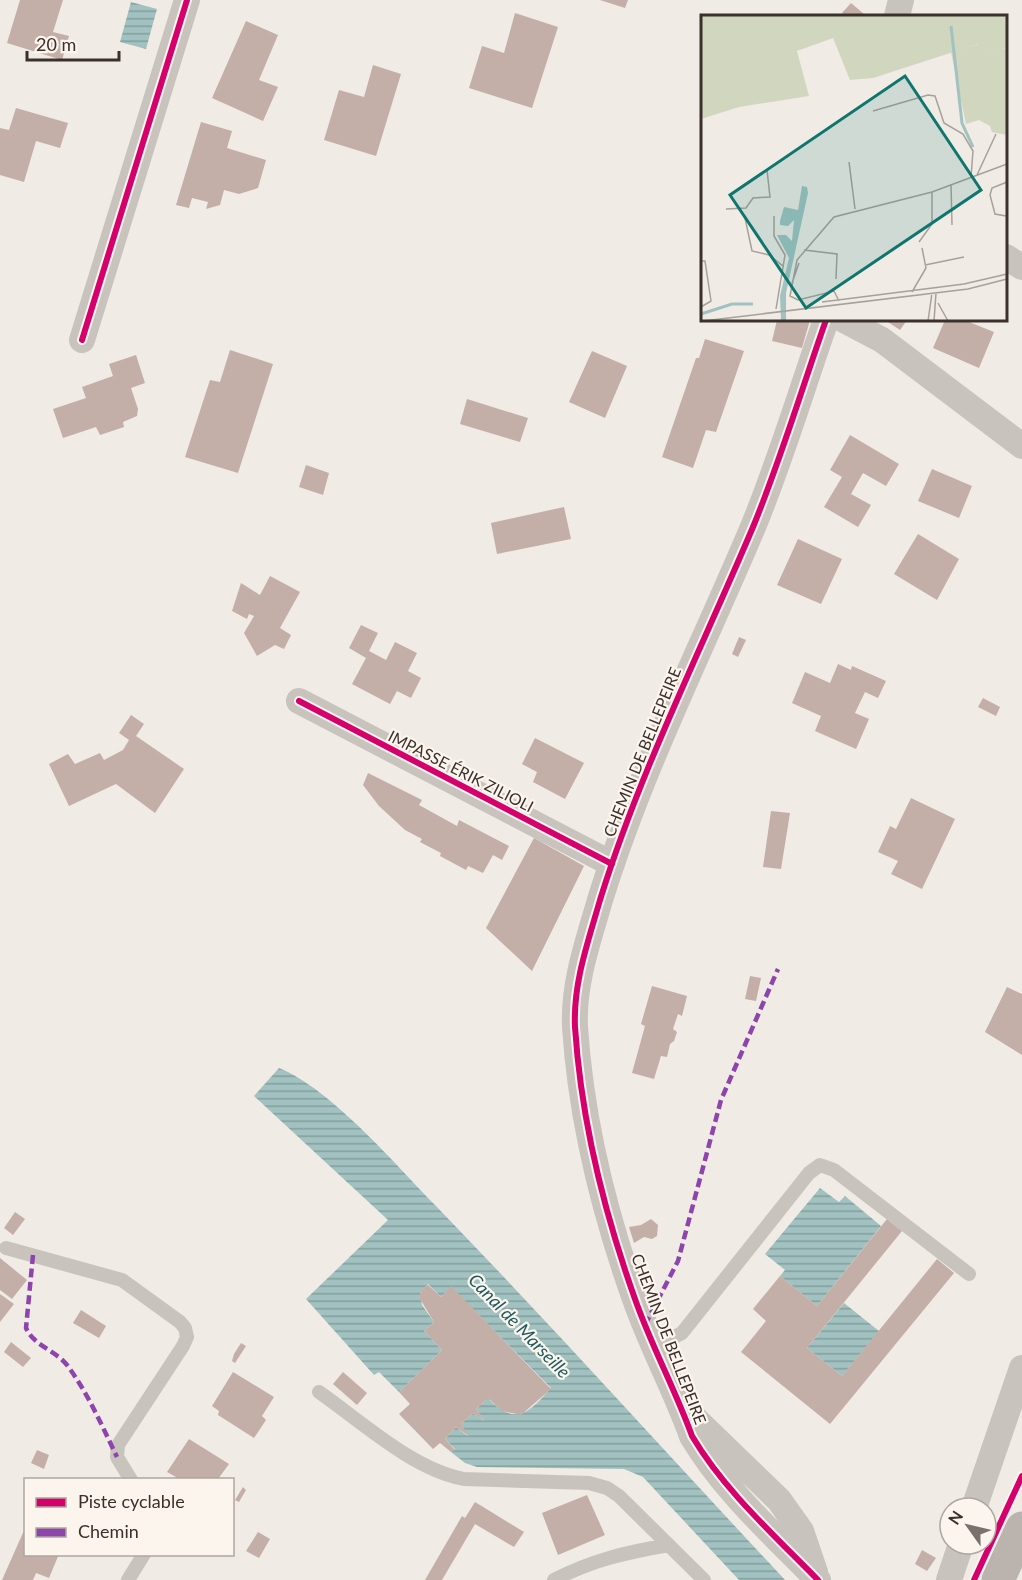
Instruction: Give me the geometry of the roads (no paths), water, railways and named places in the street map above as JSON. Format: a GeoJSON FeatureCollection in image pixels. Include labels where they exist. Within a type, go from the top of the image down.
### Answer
{"type":"FeatureCollection","features":[{"type":"Feature","properties":{"kind":"main road"},"geometry":{"type":"LineString","coordinates":[[998,1580],[1022,1528]]}},
{"type":"Feature","properties":{"kind":"main road"},"geometry":{"type":"LineString","coordinates":[[1011,1580],[1022,1561]]}},
{"type":"Feature","properties":{"kind":"street"},"geometry":{"type":"LineString","coordinates":[[82,340],[187,0]]}},
{"type":"Feature","properties":{"kind":"street"},"geometry":{"type":"LineString","coordinates":[[1007,257],[1022,267]]}},
{"type":"Feature","properties":{"kind":"street","name":"CHEMIN DE BELLEPEIRE"},"geometry":{"type":"LineString","coordinates":[[818,1580],[751,1511],[703,1454],[692,1436],[681,1404],[635,1299],[608,1214],[585,1110],[575,1027],[576,995],[581,964],[612,864],[682,686],[754,524],[826,321]]}},
{"type":"Feature","properties":{"kind":"street"},"geometry":{"type":"LineString","coordinates":[[846,321],[882,339],[1022,446]]}},
{"type":"Feature","properties":{"kind":"street","name":"IMPASSE ÉRIK ZILIOLI"},"geometry":{"type":"LineString","coordinates":[[299,701],[612,864]]}},
{"type":"Feature","properties":{"kind":"street"},"geometry":{"type":"LineString","coordinates":[[978,1496],[1022,1368]]}},
{"type":"Feature","properties":{"kind":"street"},"geometry":{"type":"LineString","coordinates":[[949,1580],[957,1556]]}},
{"type":"Feature","properties":{"kind":"lane"},"geometry":{"type":"LineString","coordinates":[[655,1347],[682,1333],[809,1173],[820,1166],[834,1170],[969,1274]]}},
{"type":"Feature","properties":{"kind":"lane"},"geometry":{"type":"LineString","coordinates":[[6,1248],[122,1280],[165,1310],[185,1328],[187,1337],[183,1346],[118,1445],[117,1457],[130,1478]]}},
{"type":"Feature","properties":{"kind":"lane"},"geometry":{"type":"LineString","coordinates":[[319,1392],[424,1467],[445,1476],[464,1479],[589,1483],[607,1488],[704,1580]]}},
{"type":"Feature","properties":{"kind":"lane"},"geometry":{"type":"LineString","coordinates":[[554,1580],[582,1565],[617,1554],[669,1545]]}},
{"type":"Feature","properties":{"kind":"lane"},"geometry":{"type":"LineString","coordinates":[[128,1580],[143,1556]]}},
{"type":"Feature","properties":{"kind":"water"},"geometry":{"type":"Polygon","coordinates":[[[131,2],[157,9],[146,49],[120,42],[131,2]]]}},
{"type":"Feature","properties":{"kind":"water","name":"Canal de Marseille"},"geometry":{"type":"Polygon","coordinates":[[[279,1068],[320,1092],[382,1149],[785,1580],[739,1580],[643,1477],[624,1469],[477,1467],[465,1463],[451,1452],[455,1449],[445,1439],[456,1427],[468,1436],[461,1424],[473,1413],[484,1421],[476,1409],[488,1398],[506,1412],[521,1413],[529,1410],[551,1388],[451,1287],[441,1297],[428,1284],[420,1293],[422,1305],[434,1322],[424,1331],[442,1350],[399,1392],[379,1372],[374,1375],[306,1299],[388,1220],[254,1096],[279,1068]]]}},
{"type":"Feature","properties":{"kind":"water"},"geometry":{"type":"Polygon","coordinates":[[[820,1188],[839,1202],[845,1196],[881,1226],[817,1306],[780,1276],[785,1270],[765,1254],[820,1188]]]}},
{"type":"Feature","properties":{"kind":"water"},"geometry":{"type":"Polygon","coordinates":[[[844,1303],[879,1331],[842,1376],[807,1348],[844,1303]]]}}]}
